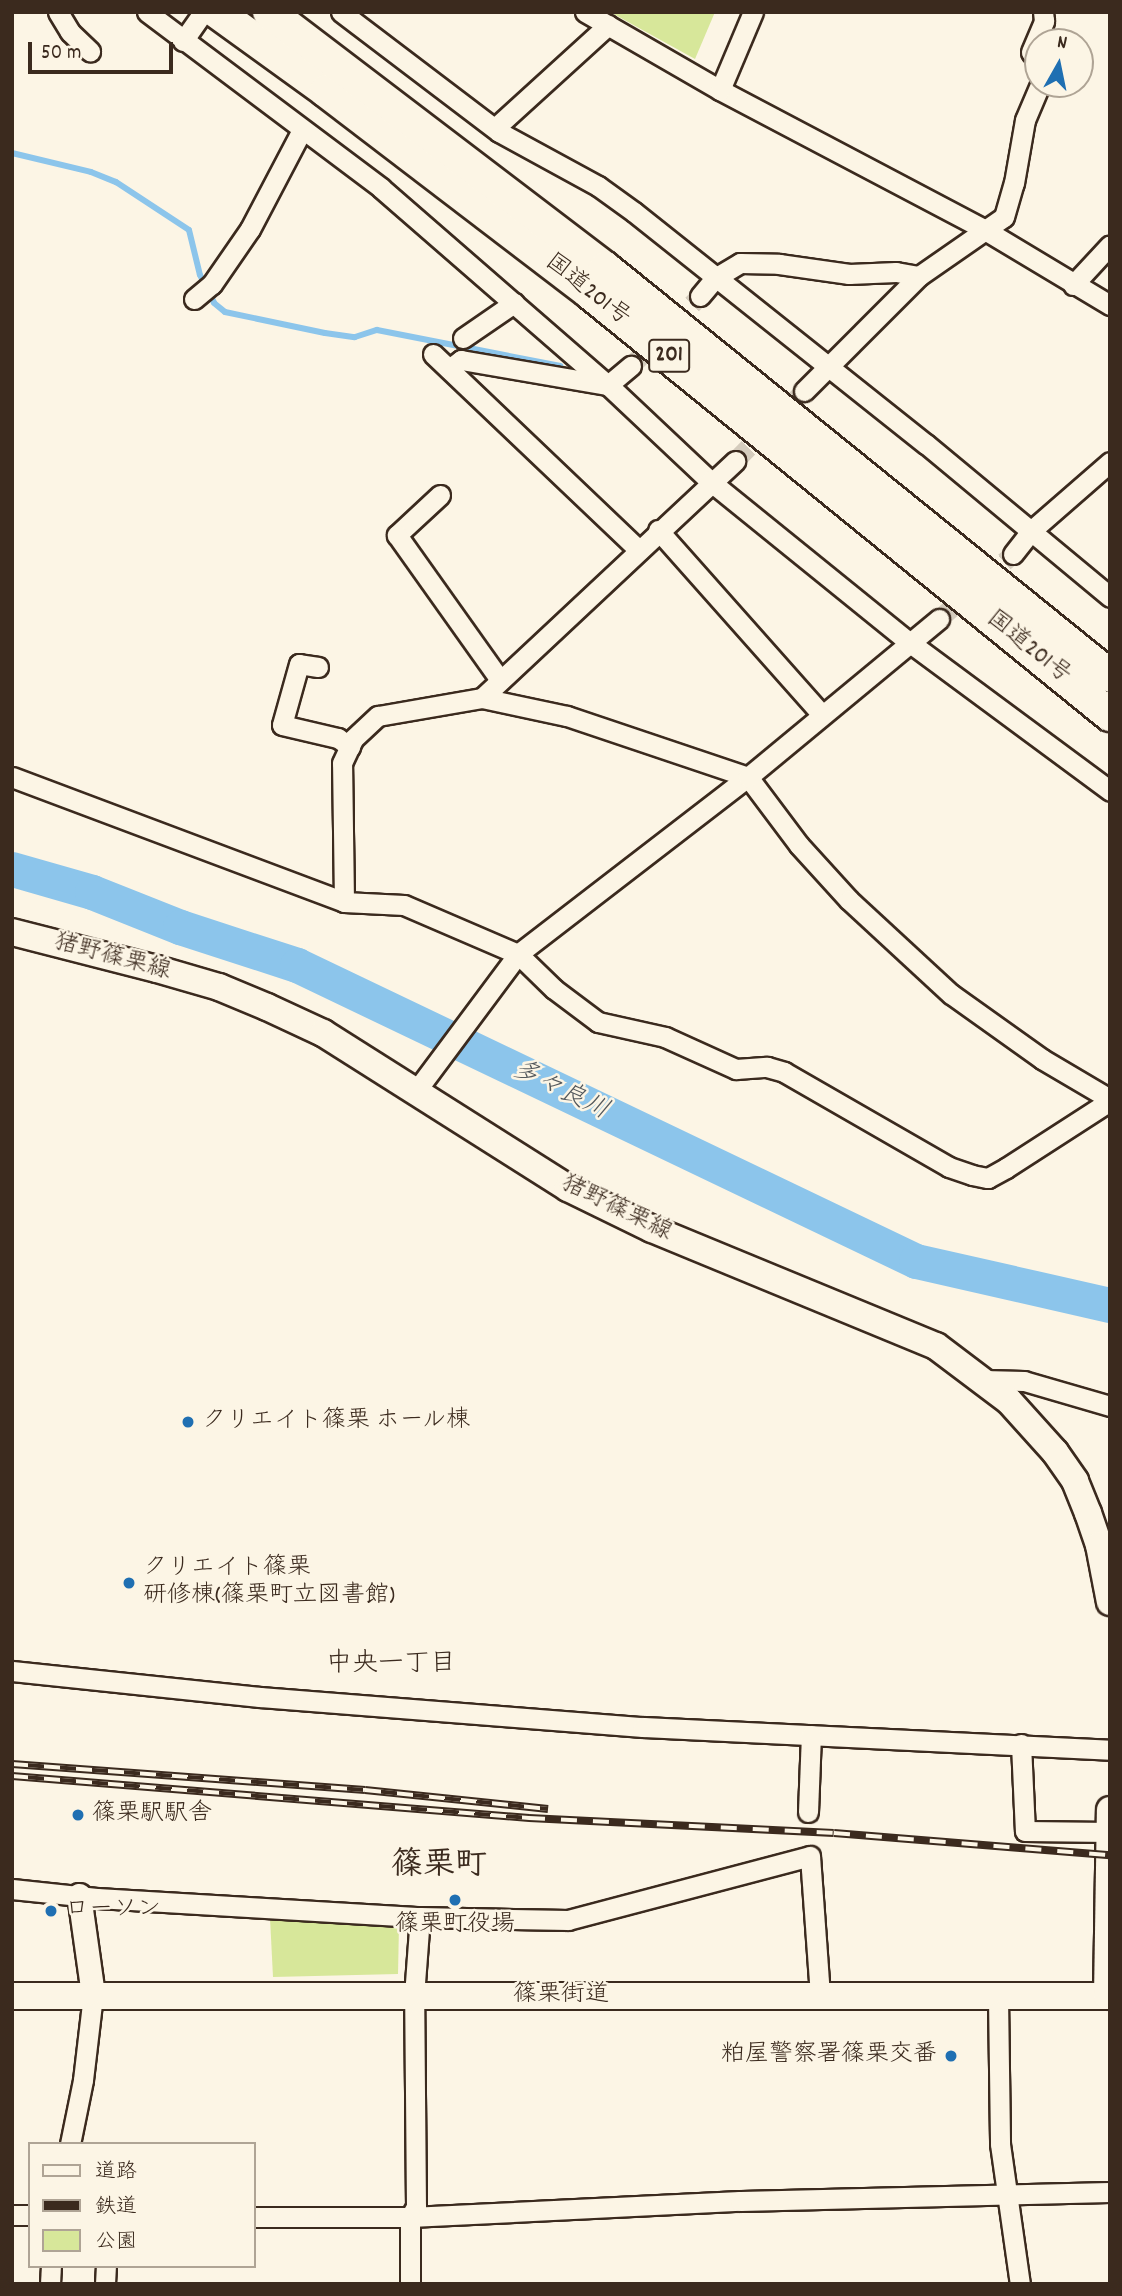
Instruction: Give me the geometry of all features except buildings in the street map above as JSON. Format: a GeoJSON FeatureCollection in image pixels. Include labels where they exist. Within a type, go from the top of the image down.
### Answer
{"type":"FeatureCollection","features":[{"type":"Feature","properties":{"kind":"highway","name":"国道201号"},"geometry":{"type":"LineString","coordinates":[[217,12],[326,91],[590,293],[1110,715]]}},
{"type":"Feature","properties":{"kind":"highway","name":"国道201号"},"geometry":{"type":"LineString","coordinates":[[269,12],[605,268],[1110,676]]}},
{"type":"Feature","properties":{"kind":"main road","name":"猪野篠栗線"},"geometry":{"type":"LineString","coordinates":[[12,932],[219,987],[323,1033],[421,1085],[568,1188],[652,1229],[936,1346],[983,1380],[1033,1425],[1075,1481],[1099,1545],[1110,1602]]}},
{"type":"Feature","properties":{"kind":"main road"},"geometry":{"type":"LineString","coordinates":[[1108,1996],[1109,1825]]}},
{"type":"Feature","properties":{"kind":"main road","name":"篠栗街道"},"geometry":{"type":"LineString","coordinates":[[12,1996],[1108,1996]]}},
{"type":"Feature","properties":{"kind":"street"},"geometry":{"type":"LineString","coordinates":[[58,12],[70,32],[90,51]]}},
{"type":"Feature","properties":{"kind":"street"},"geometry":{"type":"LineString","coordinates":[[147,12],[382,188],[608,385],[710,481],[909,642],[1110,791]]}},
{"type":"Feature","properties":{"kind":"street"},"geometry":{"type":"LineString","coordinates":[[183,41],[204,12]]}},
{"type":"Feature","properties":{"kind":"street"},"geometry":{"type":"LineString","coordinates":[[584,12],[720,90],[985,230],[1110,306]]}},
{"type":"Feature","properties":{"kind":"street"},"geometry":{"type":"LineString","coordinates":[[720,90],[753,12]]}},
{"type":"Feature","properties":{"kind":"street"},"geometry":{"type":"LineString","coordinates":[[353,16],[495,128],[598,186],[828,366],[1032,530],[1110,597]]}},
{"type":"Feature","properties":{"kind":"street"},"geometry":{"type":"LineString","coordinates":[[495,128],[608,25]]}},
{"type":"Feature","properties":{"kind":"street"},"geometry":{"type":"LineString","coordinates":[[804,391],[919,276],[1004,217],[1014,183],[1025,120],[1034,98]]}},
{"type":"Feature","properties":{"kind":"street"},"geometry":{"type":"LineString","coordinates":[[194,299],[212,284],[250,229],[302,130]]}},
{"type":"Feature","properties":{"kind":"street"},"geometry":{"type":"LineString","coordinates":[[1073,285],[1110,245]]}},
{"type":"Feature","properties":{"kind":"street"},"geometry":{"type":"LineString","coordinates":[[700,296],[715,278],[740,263],[779,264],[849,274],[896,272],[919,276]]}},
{"type":"Feature","properties":{"kind":"street"},"geometry":{"type":"LineString","coordinates":[[463,338],[514,303]]}},
{"type":"Feature","properties":{"kind":"street"},"geometry":{"type":"LineString","coordinates":[[433,354],[638,549]]}},
{"type":"Feature","properties":{"kind":"street"},"geometry":{"type":"LineString","coordinates":[[449,369],[461,360],[608,385],[631,366]]}},
{"type":"Feature","properties":{"kind":"street"},"geometry":{"type":"LineString","coordinates":[[482,698],[710,481],[735,461]]}},
{"type":"Feature","properties":{"kind":"street"},"geometry":{"type":"LineString","coordinates":[[1013,554],[1032,530],[1110,462]]}},
{"type":"Feature","properties":{"kind":"street"},"geometry":{"type":"LineString","coordinates":[[440,495],[397,535],[500,680]]}},
{"type":"Feature","properties":{"kind":"street"},"geometry":{"type":"LineString","coordinates":[[658,530],[822,715]]}},
{"type":"Feature","properties":{"kind":"street"},"geometry":{"type":"LineString","coordinates":[[421,1085],[485,995],[518,954],[748,776],[939,619]]}},
{"type":"Feature","properties":{"kind":"street"},"geometry":{"type":"LineString","coordinates":[[317,667],[299,664],[282,726],[338,738],[350,747]]}},
{"type":"Feature","properties":{"kind":"street"},"geometry":{"type":"LineString","coordinates":[[12,777],[344,902],[404,905],[518,954],[554,989],[598,1022],[665,1037],[736,1069],[767,1067],[784,1072],[949,1167],[972,1175],[988,1178],[1110,1100],[1042,1059],[951,994],[824,872],[799,845],[748,776],[567,716],[482,698],[378,716],[353,739],[342,763],[344,902]]}},
{"type":"Feature","properties":{"kind":"street"},"geometry":{"type":"LineString","coordinates":[[983,1380],[1024,1381],[1110,1406]]}},
{"type":"Feature","properties":{"kind":"street"},"geometry":{"type":"LineString","coordinates":[[12,1671],[287,1699],[643,1727],[1110,1750]]}},
{"type":"Feature","properties":{"kind":"street"},"geometry":{"type":"LineString","coordinates":[[808,1812],[811,1735]]}},
{"type":"Feature","properties":{"kind":"street"},"geometry":{"type":"LineString","coordinates":[[1021,1744],[1025,1830],[1109,1825]]}},
{"type":"Feature","properties":{"kind":"street"},"geometry":{"type":"LineString","coordinates":[[12,1889],[420,1917],[568,1920],[810,1856],[820,1997]]}},
{"type":"Feature","properties":{"kind":"street"},"geometry":{"type":"LineString","coordinates":[[70,2142],[83,2080],[93,1995],[79,1895]]}},
{"type":"Feature","properties":{"kind":"street"},"geometry":{"type":"LineString","coordinates":[[410,2284],[410,2217],[416,2207],[414,1996],[420,1917]]}},
{"type":"Feature","properties":{"kind":"street"},"geometry":{"type":"LineString","coordinates":[[998,1997],[1000,2144],[1020,2284]]}},
{"type":"Feature","properties":{"kind":"street"},"geometry":{"type":"LineString","coordinates":[[256,2217],[410,2217],[740,2201],[1110,2193]]}},
{"type":"Feature","properties":{"kind":"green space"},"geometry":{"type":"Polygon","coordinates":[[[610,12],[715,12],[695,59],[610,12]]]}},
{"type":"Feature","properties":{"kind":"green space"},"geometry":{"type":"Polygon","coordinates":[[[270,1918],[399,1925],[398,1974],[273,1977],[270,1918]]]}},
{"type":"Feature","properties":{"kind":"waterway"},"geometry":{"type":"LineString","coordinates":[[12,153],[91,172],[116,182],[189,230],[200,275],[214,303],[225,312],[355,337],[377,330],[561,366]]}},
{"type":"Feature","properties":{"kind":"waterway","name":"多々良川"},"geometry":{"type":"LineString","coordinates":[[12,869],[92,892],[180,927],[297,965],[916,1261],[1110,1305]]}},
{"type":"Feature","properties":{"kind":"tunnel"},"geometry":{"type":"LineString","coordinates":[[631,366],[700,296]]}},
{"type":"Feature","properties":{"kind":"tunnel"},"geometry":{"type":"LineString","coordinates":[[735,461],[804,391]]}},
{"type":"Feature","properties":{"kind":"tunnel"},"geometry":{"type":"LineString","coordinates":[[939,619],[1013,554]]}},
{"type":"Feature","properties":{"kind":"railway"},"geometry":{"type":"LineString","coordinates":[[12,1764],[365,1790],[548,1809]]}},
{"type":"Feature","properties":{"kind":"railway"},"geometry":{"type":"LineString","coordinates":[[12,1776],[529,1818],[834,1833],[1110,1855]]}},
{"type":"Feature","properties":{"kind":"place","name":"クリエイト篠栗 ホール棟"},"geometry":{"type":"Point","coordinates":[188,1422]}},
{"type":"Feature","properties":{"kind":"place","name":"クリエイト篠栗 研修棟(篠栗町立図書館)"},"geometry":{"type":"Point","coordinates":[129,1583]}},
{"type":"Feature","properties":{"kind":"place","name":"篠栗駅駅舎"},"geometry":{"type":"Point","coordinates":[78,1815]}},
{"type":"Feature","properties":{"kind":"place","name":"篠栗町役場"},"geometry":{"type":"Point","coordinates":[455,1900]}},
{"type":"Feature","properties":{"kind":"place","name":"ローソン"},"geometry":{"type":"Point","coordinates":[51,1911]}},
{"type":"Feature","properties":{"kind":"place","name":"粕屋警察署篠栗交番"},"geometry":{"type":"Point","coordinates":[951,2056]}},
{"type":"Feature","properties":{"kind":"district","name":"中央一丁目"},"geometry":{"type":"Point","coordinates":[391,1665]}},
{"type":"Feature","properties":{"kind":"district","name":"篠栗町"},"geometry":{"type":"Point","coordinates":[439,1867]}}]}
